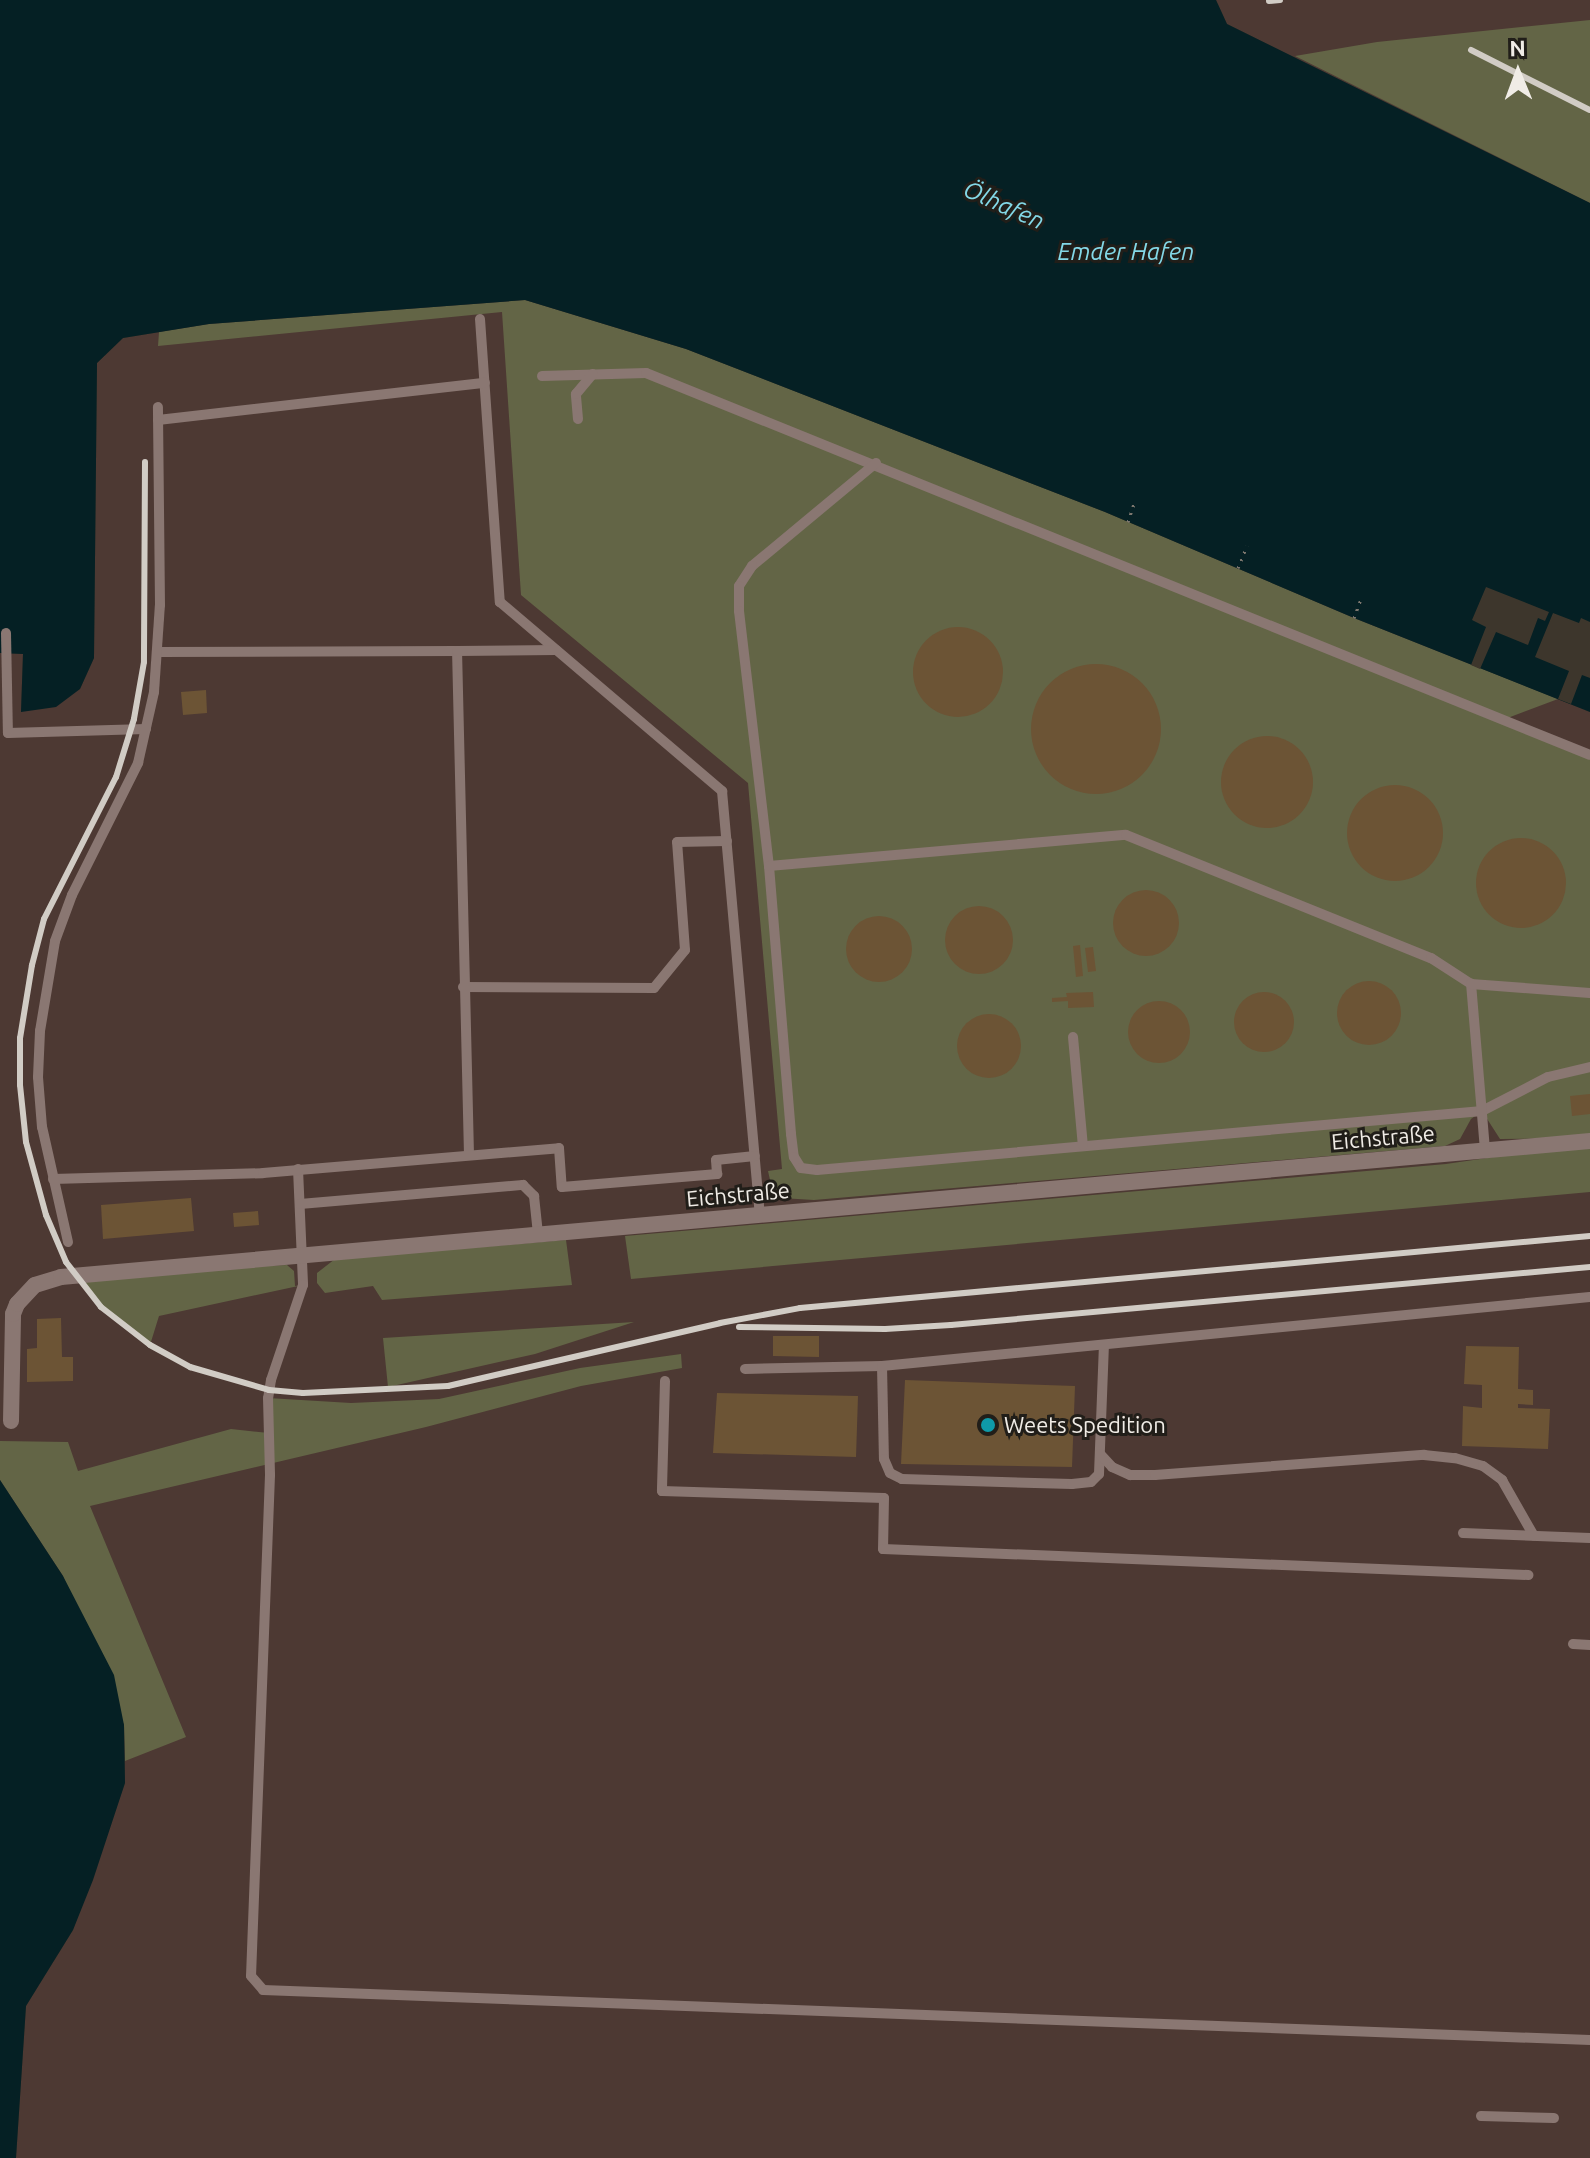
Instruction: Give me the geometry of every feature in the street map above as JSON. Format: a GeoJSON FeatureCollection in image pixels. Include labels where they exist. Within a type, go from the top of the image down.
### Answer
{"type":"FeatureCollection","features":[{"type":"Feature","properties":{"kind":"street","name":"Eichstraße"},"geometry":{"type":"LineString","coordinates":[[11,1421],[13,1314],[17,1304],[35,1285],[61,1277],[1590,1141]]}},
{"type":"Feature","properties":{"kind":"lane"},"geometry":{"type":"LineString","coordinates":[[480,319],[500,602],[722,791],[760,1214]]}},
{"type":"Feature","properties":{"kind":"lane"},"geometry":{"type":"LineString","coordinates":[[542,376],[646,373],[876,463],[1590,755]]}},
{"type":"Feature","properties":{"kind":"lane"},"geometry":{"type":"LineString","coordinates":[[578,419],[576,394],[593,374]]}},
{"type":"Feature","properties":{"kind":"lane"},"geometry":{"type":"LineString","coordinates":[[158,420],[485,383]]}},
{"type":"Feature","properties":{"kind":"lane"},"geometry":{"type":"LineString","coordinates":[[68,1242],[53,1179],[38,1077],[45,992],[55,941],[72,895],[138,763],[146,729],[158,652],[158,407]]}},
{"type":"Feature","properties":{"kind":"lane"},"geometry":{"type":"LineString","coordinates":[[876,463],[752,566],[739,586],[739,611],[769,866],[791,1134],[794,1157],[801,1168],[817,1170],[1482,1111],[1548,1077],[1590,1067]]}},
{"type":"Feature","properties":{"kind":"lane"},"geometry":{"type":"LineString","coordinates":[[6,633],[8,733],[146,729]]}},
{"type":"Feature","properties":{"kind":"lane"},"geometry":{"type":"LineString","coordinates":[[158,652],[556,650]]}},
{"type":"Feature","properties":{"kind":"lane"},"geometry":{"type":"LineString","coordinates":[[457,651],[469,1155]]}},
{"type":"Feature","properties":{"kind":"lane"},"geometry":{"type":"LineString","coordinates":[[769,866],[1126,835],[1431,958],[1471,984],[1590,993]]}},
{"type":"Feature","properties":{"kind":"lane"},"geometry":{"type":"LineString","coordinates":[[463,987],[654,988],[685,950],[677,842],[727,841]]}},
{"type":"Feature","properties":{"kind":"lane"},"geometry":{"type":"LineString","coordinates":[[1471,984],[1485,1150]]}},
{"type":"Feature","properties":{"kind":"lane"},"geometry":{"type":"LineString","coordinates":[[1073,1037],[1083,1146]]}},
{"type":"Feature","properties":{"kind":"lane"},"geometry":{"type":"LineString","coordinates":[[53,1179],[298,1169],[559,1148],[562,1187],[717,1174],[716,1160],[755,1156]]}},
{"type":"Feature","properties":{"kind":"lane"},"geometry":{"type":"LineString","coordinates":[[298,1169],[303,1285],[271,1380],[268,1398],[270,1475],[251,1976],[263,1990],[1590,2040]]}},
{"type":"Feature","properties":{"kind":"lane"},"geometry":{"type":"LineString","coordinates":[[300,1204],[523,1185],[534,1196],[538,1234]]}},
{"type":"Feature","properties":{"kind":"lane"},"geometry":{"type":"LineString","coordinates":[[745,1369],[882,1366],[1590,1297]]}},
{"type":"Feature","properties":{"kind":"lane"},"geometry":{"type":"LineString","coordinates":[[882,1366],[884,1459],[890,1473],[902,1479],[1091,1482],[1099,1474],[1104,1346]]}},
{"type":"Feature","properties":{"kind":"lane"},"geometry":{"type":"LineString","coordinates":[[665,1381],[662,1491],[884,1498],[883,1549],[1528,1575]]}},
{"type":"Feature","properties":{"kind":"lane"},"geometry":{"type":"LineString","coordinates":[[1100,1454],[1112,1467],[1130,1475],[1424,1455],[1455,1458],[1483,1466],[1502,1480],[1534,1536]]}},
{"type":"Feature","properties":{"kind":"lane"},"geometry":{"type":"LineString","coordinates":[[1463,1533],[1590,1538]]}},
{"type":"Feature","properties":{"kind":"lane"},"geometry":{"type":"LineString","coordinates":[[1573,1644],[1590,1645]]}},
{"type":"Feature","properties":{"kind":"lane"},"geometry":{"type":"LineString","coordinates":[[1481,2116],[1554,2118]]}},
{"type":"Feature","properties":{"kind":"path"},"geometry":{"type":"LineString","coordinates":[[1128,522],[1135,501]]}},
{"type":"Feature","properties":{"kind":"path"},"geometry":{"type":"LineString","coordinates":[[1238,568],[1247,546]]}},
{"type":"Feature","properties":{"kind":"path"},"geometry":{"type":"LineString","coordinates":[[1354,618],[1362,596]]}},
{"type":"Feature","properties":{"kind":"shaded area"},"geometry":{"type":"Polygon","coordinates":[[[1216,0],[1590,0],[1590,203],[1227,24],[1216,0]]]}},
{"type":"Feature","properties":{"kind":"shaded area"},"geometry":{"type":"Polygon","coordinates":[[[525,300],[686,349],[1590,712],[1590,2158],[16,2158],[26,2006],[73,1930],[125,1783],[124,1725],[63,1576],[0,1480],[0,653],[23,654],[21,711],[80,689],[94,658],[97,363],[123,338],[209,324],[525,300]]]}},
{"type":"Feature","properties":{"kind":"green space"},"geometry":{"type":"Polygon","coordinates":[[[1590,20],[1590,203],[1295,56],[1377,42],[1590,20]]]}},
{"type":"Feature","properties":{"kind":"green space"},"geometry":{"type":"Polygon","coordinates":[[[525,300],[686,349],[1105,512],[1354,618],[1558,699],[1505,719],[1590,755],[1590,1138],[1500,1139],[1482,1111],[1471,1119],[1460,1139],[1445,1146],[814,1200],[781,1198],[772,1189],[768,1171],[782,1169],[748,783],[521,595],[502,312],[158,346],[159,332],[209,324],[525,300]]]}},
{"type":"Feature","properties":{"kind":"green space"},"geometry":{"type":"Polygon","coordinates":[[[1590,1143],[1590,1192],[631,1279],[625,1236],[1446,1164],[1590,1143]]]}},
{"type":"Feature","properties":{"kind":"green space"},"geometry":{"type":"Polygon","coordinates":[[[566,1240],[572,1285],[382,1300],[373,1286],[325,1293],[317,1283],[317,1273],[335,1259],[566,1240]]]}},
{"type":"Feature","properties":{"kind":"green space"},"geometry":{"type":"Polygon","coordinates":[[[287,1265],[294,1271],[295,1286],[303,1285],[159,1316],[150,1345],[101,1307],[76,1275],[287,1265]]]}},
{"type":"Feature","properties":{"kind":"green space"},"geometry":{"type":"Polygon","coordinates":[[[634,1322],[535,1354],[388,1387],[383,1338],[634,1322]]]}},
{"type":"Feature","properties":{"kind":"green space"},"geometry":{"type":"Polygon","coordinates":[[[681,1354],[682,1368],[581,1386],[426,1427],[90,1506],[186,1737],[125,1761],[124,1725],[63,1576],[0,1480],[0,1441],[68,1442],[78,1471],[231,1429],[269,1433],[268,1398],[351,1403],[439,1399],[580,1368],[681,1354]]]}},
{"type":"Feature","properties":{"kind":"water","name":"Emder Hafen"},"geometry":{"type":"Polygon","coordinates":[[[0,0],[1216,0],[1227,24],[1590,203],[1590,712],[1354,618],[1105,512],[686,349],[525,300],[209,324],[123,338],[97,363],[94,658],[80,689],[56,707],[21,712],[23,654],[0,653],[0,0]]]}},
{"type":"Feature","properties":{"kind":"water"},"geometry":{"type":"Polygon","coordinates":[[[0,1480],[63,1576],[114,1675],[124,1725],[125,1783],[93,1880],[73,1930],[26,2006],[16,2158],[0,2158],[0,1480]]]}},
{"type":"Feature","properties":{"kind":"pier"},"geometry":{"type":"Polygon","coordinates":[[[1486,587],[1549,612],[1545,621],[1538,618],[1528,645],[1496,632],[1480,669],[1471,665],[1486,627],[1472,620],[1486,587]]]}},
{"type":"Feature","properties":{"kind":"pier"},"geometry":{"type":"Polygon","coordinates":[[[1553,613],[1579,623],[1581,618],[1590,622],[1590,678],[1582,675],[1571,704],[1558,699],[1569,671],[1535,657],[1553,613]]]}},
{"type":"Feature","properties":{"kind":"building"},"geometry":{"type":"Polygon","coordinates":[[[958,627],[975,630],[990,640],[1000,655],[1003,672],[1000,689],[990,704],[975,714],[958,717],[941,714],[926,704],[916,689],[913,672],[916,655],[926,640],[941,630],[958,627]]]}},
{"type":"Feature","properties":{"kind":"building"},"geometry":{"type":"Polygon","coordinates":[[[1096,664],[1121,669],[1142,683],[1156,704],[1161,729],[1156,754],[1142,775],[1121,789],[1096,794],[1071,789],[1050,775],[1036,754],[1031,729],[1036,704],[1050,683],[1071,669],[1096,664]]]}},
{"type":"Feature","properties":{"kind":"building"},"geometry":{"type":"Polygon","coordinates":[[[206,690],[207,713],[183,715],[181,692],[206,690]]]}},
{"type":"Feature","properties":{"kind":"building"},"geometry":{"type":"Polygon","coordinates":[[[1267,736],[1285,740],[1299,750],[1309,764],[1313,782],[1309,800],[1299,814],[1285,824],[1267,828],[1249,824],[1235,814],[1225,800],[1221,782],[1225,764],[1235,750],[1249,740],[1267,736]]]}},
{"type":"Feature","properties":{"kind":"building"},"geometry":{"type":"Polygon","coordinates":[[[1395,785],[1413,789],[1429,799],[1439,815],[1443,833],[1439,851],[1429,867],[1413,877],[1395,881],[1377,877],[1361,867],[1351,851],[1347,833],[1351,815],[1361,799],[1377,789],[1395,785]]]}},
{"type":"Feature","properties":{"kind":"building"},"geometry":{"type":"Polygon","coordinates":[[[1512,838],[1530,838],[1546,845],[1559,858],[1566,874],[1566,892],[1559,908],[1546,921],[1530,928],[1512,928],[1496,921],[1483,908],[1476,892],[1476,874],[1483,858],[1496,845],[1512,838]]]}},
{"type":"Feature","properties":{"kind":"building"},"geometry":{"type":"Polygon","coordinates":[[[1146,890],[1169,900],[1179,923],[1169,946],[1146,956],[1123,946],[1113,923],[1123,900],[1146,890]]]}},
{"type":"Feature","properties":{"kind":"building"},"geometry":{"type":"Polygon","coordinates":[[[979,906],[1003,916],[1013,940],[1003,964],[979,974],[955,964],[945,940],[955,916],[979,906]]]}},
{"type":"Feature","properties":{"kind":"building"},"geometry":{"type":"Polygon","coordinates":[[[879,916],[892,919],[902,926],[909,936],[912,949],[909,962],[902,972],[892,979],[879,982],[866,979],[856,972],[849,962],[846,949],[849,936],[856,926],[866,919],[879,916]]]}},
{"type":"Feature","properties":{"kind":"building"},"geometry":{"type":"Polygon","coordinates":[[[1080,945],[1083,976],[1076,977],[1073,946],[1080,945]]]}},
{"type":"Feature","properties":{"kind":"building"},"geometry":{"type":"Polygon","coordinates":[[[1093,947],[1096,971],[1088,972],[1085,948],[1093,947]]]}},
{"type":"Feature","properties":{"kind":"building"},"geometry":{"type":"Polygon","coordinates":[[[1369,981],[1387,987],[1395,995],[1401,1013],[1395,1031],[1387,1039],[1369,1045],[1351,1039],[1343,1031],[1337,1013],[1343,995],[1351,987],[1369,981]]]}},
{"type":"Feature","properties":{"kind":"building"},"geometry":{"type":"Polygon","coordinates":[[[1093,992],[1094,1007],[1068,1008],[1068,1001],[1052,1002],[1052,998],[1067,997],[1066,993],[1093,992]]]}},
{"type":"Feature","properties":{"kind":"building"},"geometry":{"type":"Polygon","coordinates":[[[1264,992],[1276,994],[1285,1001],[1292,1010],[1292,1034],[1285,1043],[1276,1050],[1264,1052],[1252,1050],[1243,1043],[1236,1034],[1234,1022],[1236,1010],[1243,1001],[1252,994],[1264,992]]]}},
{"type":"Feature","properties":{"kind":"building"},"geometry":{"type":"Polygon","coordinates":[[[1159,1001],[1171,1003],[1181,1010],[1188,1020],[1188,1044],[1181,1054],[1171,1061],[1159,1063],[1147,1061],[1137,1054],[1130,1044],[1128,1032],[1130,1020],[1137,1010],[1147,1003],[1159,1001]]]}},
{"type":"Feature","properties":{"kind":"building"},"geometry":{"type":"Polygon","coordinates":[[[983,1014],[995,1014],[1012,1023],[1019,1034],[1019,1058],[1012,1069],[995,1078],[983,1078],[971,1073],[962,1064],[957,1052],[957,1040],[962,1028],[971,1019],[983,1014]]]}},
{"type":"Feature","properties":{"kind":"building"},"geometry":{"type":"Polygon","coordinates":[[[1590,1094],[1590,1114],[1572,1116],[1570,1096],[1590,1094]]]}},
{"type":"Feature","properties":{"kind":"building"},"geometry":{"type":"Polygon","coordinates":[[[191,1198],[194,1231],[103,1239],[101,1205],[191,1198]]]}},
{"type":"Feature","properties":{"kind":"building"},"geometry":{"type":"Polygon","coordinates":[[[258,1211],[259,1225],[234,1227],[233,1213],[258,1211]]]}},
{"type":"Feature","properties":{"kind":"building"},"geometry":{"type":"Polygon","coordinates":[[[61,1318],[62,1357],[73,1357],[73,1381],[27,1382],[27,1349],[37,1348],[37,1319],[61,1318]]]}},
{"type":"Feature","properties":{"kind":"building"},"geometry":{"type":"Polygon","coordinates":[[[773,1336],[819,1336],[819,1357],[773,1356],[773,1336]]]}},
{"type":"Feature","properties":{"kind":"building"},"geometry":{"type":"Polygon","coordinates":[[[1466,1346],[1519,1347],[1518,1389],[1533,1390],[1533,1405],[1518,1404],[1518,1408],[1550,1409],[1548,1449],[1462,1446],[1463,1406],[1482,1408],[1482,1385],[1464,1384],[1466,1346]]]}},
{"type":"Feature","properties":{"kind":"building","name":"Weets Spedition"},"geometry":{"type":"Polygon","coordinates":[[[905,1380],[1075,1386],[1072,1467],[901,1464],[905,1380]]]}},
{"type":"Feature","properties":{"kind":"building"},"geometry":{"type":"Polygon","coordinates":[[[717,1393],[858,1396],[856,1457],[713,1453],[717,1393]]]}},
{"type":"Feature","properties":{"kind":"railway"},"geometry":{"type":"LineString","coordinates":[[1269,1],[1280,0]]}},
{"type":"Feature","properties":{"kind":"railway"},"geometry":{"type":"LineString","coordinates":[[1471,50],[1590,110]]}},
{"type":"Feature","properties":{"kind":"railway"},"geometry":{"type":"LineString","coordinates":[[145,462],[144,662],[134,719],[116,777],[44,919],[32,965],[20,1038],[20,1085],[26,1142],[46,1215],[66,1262],[101,1307],[150,1345],[190,1367],[269,1390],[303,1393],[448,1386],[720,1323],[800,1308],[1590,1236]]}},
{"type":"Feature","properties":{"kind":"railway"},"geometry":{"type":"LineString","coordinates":[[739,1327],[885,1329],[951,1325],[1590,1267]]}},
{"type":"Feature","properties":{"kind":"place","name":"Weets Spedition"},"geometry":{"type":"Point","coordinates":[988,1425]}},
{"type":"Feature","properties":{"kind":"water label","name":"Ölhafen"},"geometry":{"type":"Point","coordinates":[1004,205]}}]}
